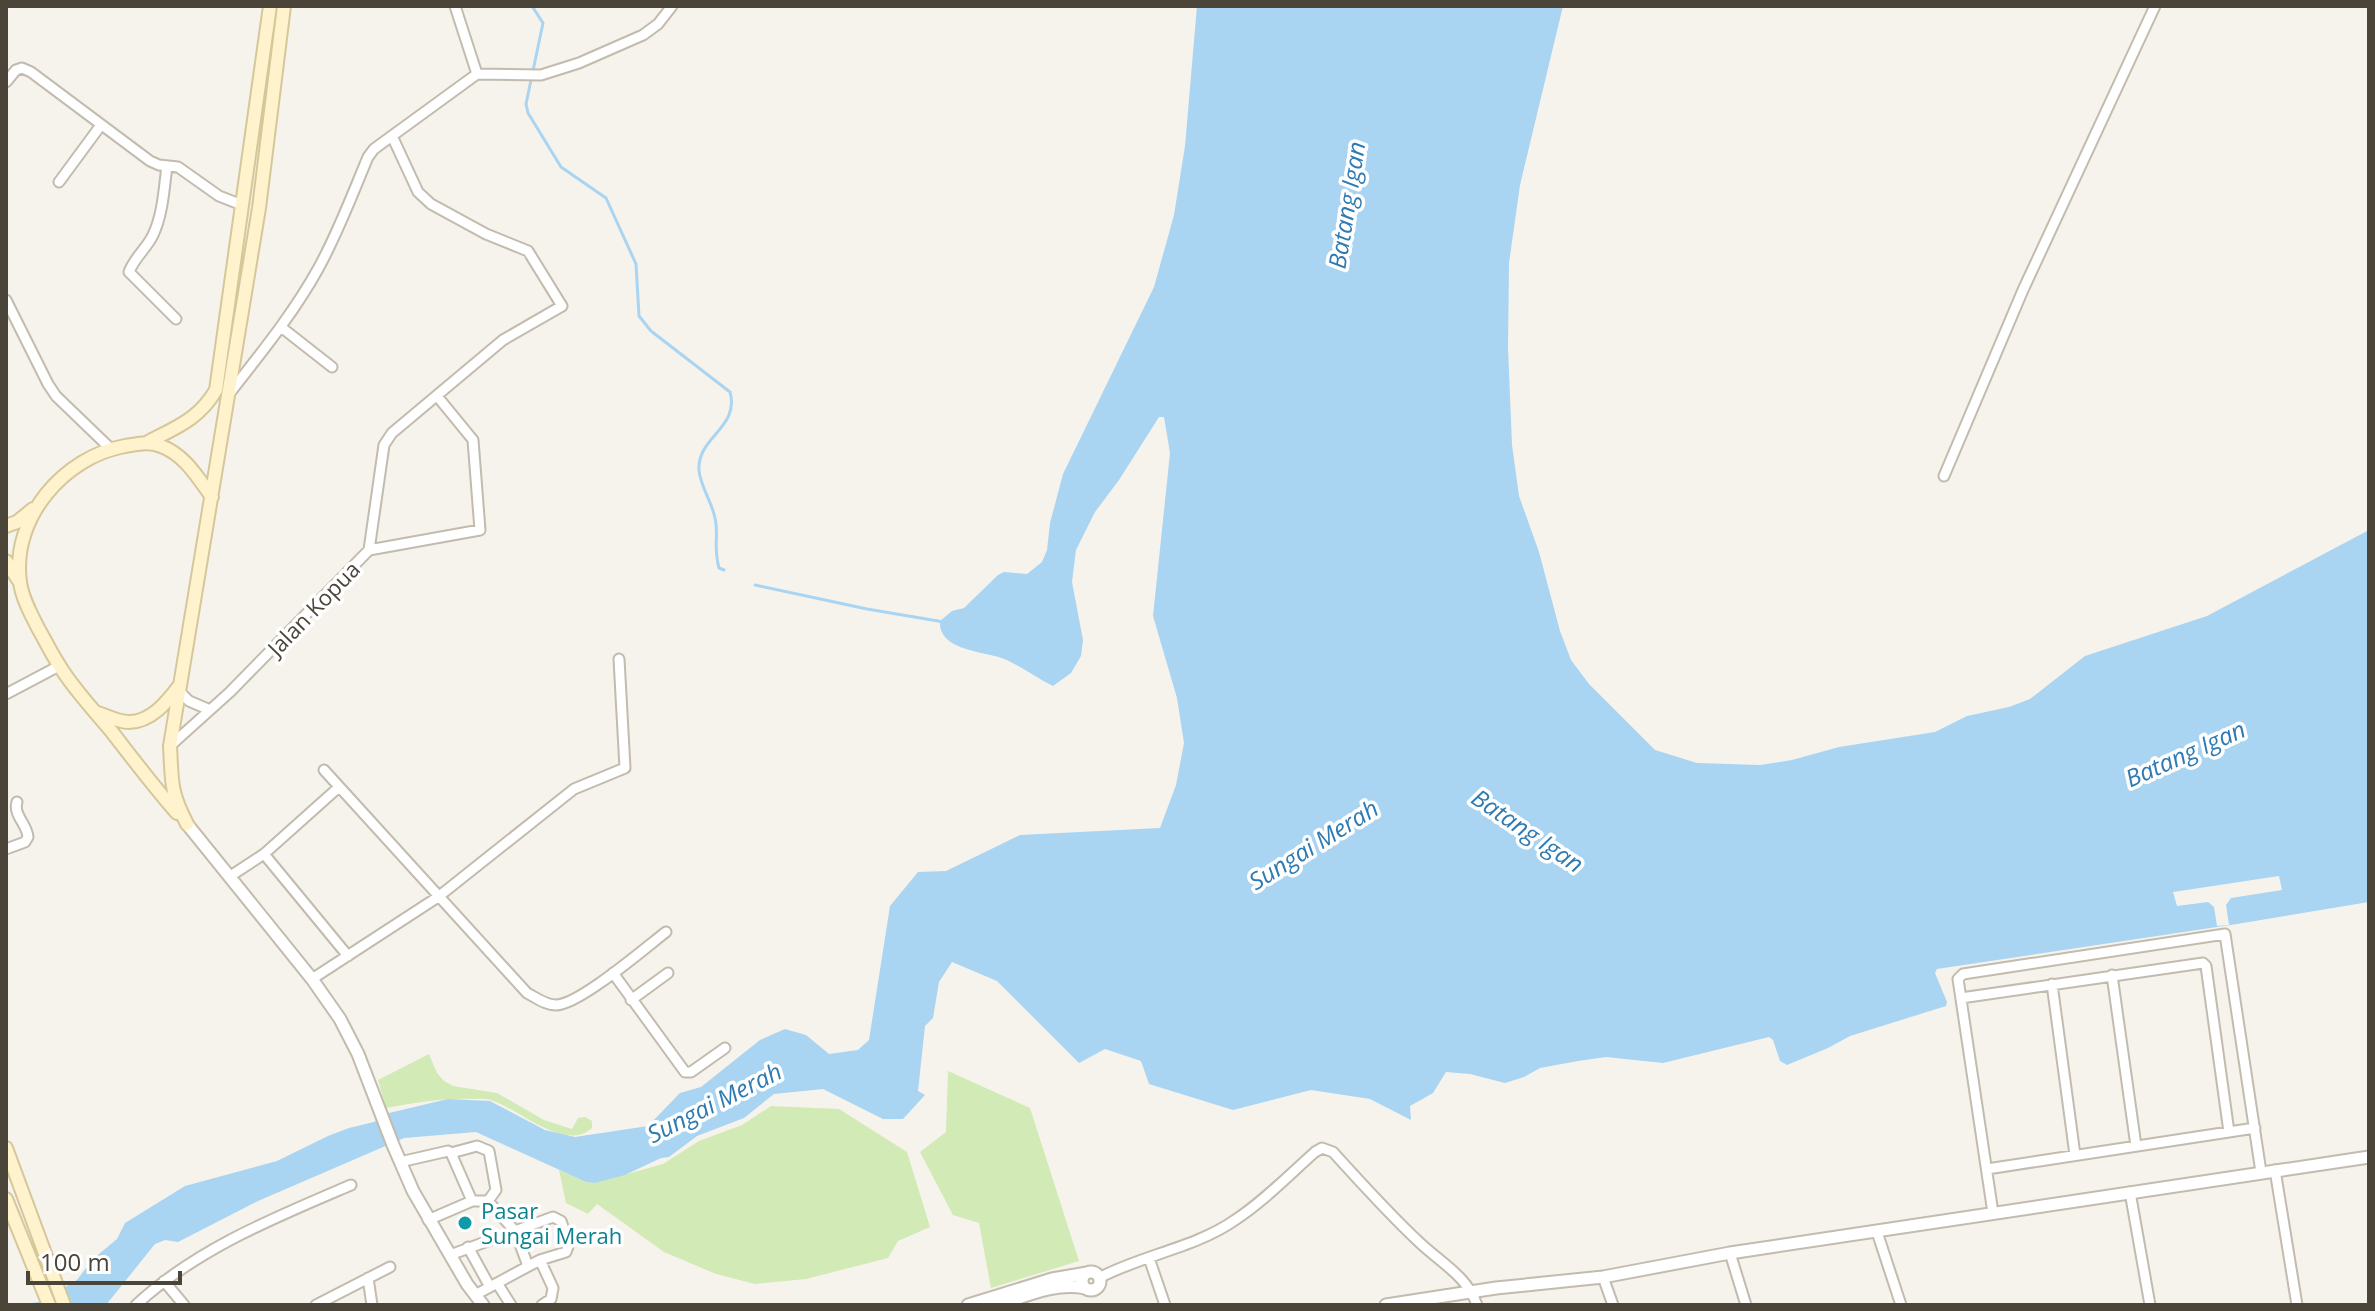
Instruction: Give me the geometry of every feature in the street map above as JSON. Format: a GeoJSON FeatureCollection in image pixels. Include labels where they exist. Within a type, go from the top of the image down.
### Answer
{"type":"FeatureCollection","features":[{"type":"Feature","properties":{"kind":"main road"},"geometry":{"type":"LineString","coordinates":[[6,526],[17,522],[35,508],[85,460],[111,449],[148,442],[198,414],[208,405],[216,390],[270,6]]}},
{"type":"Feature","properties":{"kind":"main road"},"geometry":{"type":"LineString","coordinates":[[187,824],[170,781],[170,746],[259,208],[284,6]]}},
{"type":"Feature","properties":{"kind":"main road"},"geometry":{"type":"LineString","coordinates":[[148,442],[162,446],[184,461],[212,497]]}},
{"type":"Feature","properties":{"kind":"main road"},"geometry":{"type":"LineString","coordinates":[[20,584],[24,537],[35,508]]}},
{"type":"Feature","properties":{"kind":"main road"},"geometry":{"type":"LineString","coordinates":[[6,561],[59,666],[187,824]]}},
{"type":"Feature","properties":{"kind":"main road"},"geometry":{"type":"LineString","coordinates":[[93,711],[131,723],[154,713],[180,687]]}},
{"type":"Feature","properties":{"kind":"main road"},"geometry":{"type":"LineString","coordinates":[[6,1148],[64,1305]]}},
{"type":"Feature","properties":{"kind":"main road"},"geometry":{"type":"LineString","coordinates":[[6,1199],[12,1229],[49,1305]]}},
{"type":"Feature","properties":{"kind":"street"},"geometry":{"type":"LineString","coordinates":[[455,6],[477,74]]}},
{"type":"Feature","properties":{"kind":"street"},"geometry":{"type":"LineString","coordinates":[[229,394],[281,327],[323,259],[374,149],[477,74],[541,75],[579,63],[643,35],[658,24],[672,6]]}},
{"type":"Feature","properties":{"kind":"street"},"geometry":{"type":"LineString","coordinates":[[1944,476],[2029,277],[2155,6]]}},
{"type":"Feature","properties":{"kind":"street"},"geometry":{"type":"LineString","coordinates":[[6,82],[16,70],[22,68],[31,72],[150,161],[182,169],[219,196],[242,205]]}},
{"type":"Feature","properties":{"kind":"street"},"geometry":{"type":"LineString","coordinates":[[59,182],[101,125]]}},
{"type":"Feature","properties":{"kind":"street"},"geometry":{"type":"LineString","coordinates":[[369,550],[384,445],[392,433],[503,340],[562,306],[528,251],[486,234],[431,204],[418,192],[392,136]]}},
{"type":"Feature","properties":{"kind":"street"},"geometry":{"type":"LineString","coordinates":[[167,166],[160,216],[153,236],[129,272],[176,319]]}},
{"type":"Feature","properties":{"kind":"street"},"geometry":{"type":"LineString","coordinates":[[6,300],[56,396],[111,449]]}},
{"type":"Feature","properties":{"kind":"street"},"geometry":{"type":"LineString","coordinates":[[281,327],[332,367]]}},
{"type":"Feature","properties":{"kind":"street","name":"Jalan Kopua"},"geometry":{"type":"LineString","coordinates":[[170,746],[230,692],[369,550],[480,530],[473,440],[437,396]]}},
{"type":"Feature","properties":{"kind":"street"},"geometry":{"type":"LineString","coordinates":[[312,979],[438,897],[574,789],[625,768],[619,659]]}},
{"type":"Feature","properties":{"kind":"street"},"geometry":{"type":"LineString","coordinates":[[6,694],[59,666]]}},
{"type":"Feature","properties":{"kind":"street"},"geometry":{"type":"LineString","coordinates":[[180,687],[189,701],[210,710]]}},
{"type":"Feature","properties":{"kind":"street"},"geometry":{"type":"LineString","coordinates":[[324,770],[527,993],[545,1003],[566,1004],[666,932]]}},
{"type":"Feature","properties":{"kind":"street"},"geometry":{"type":"LineString","coordinates":[[229,877],[264,854],[339,787]]}},
{"type":"Feature","properties":{"kind":"street"},"geometry":{"type":"LineString","coordinates":[[6,849],[25,842],[28,837],[27,828],[17,813],[17,802]]}},
{"type":"Feature","properties":{"kind":"street"},"geometry":{"type":"LineString","coordinates":[[187,824],[312,979],[350,1037],[400,1162],[428,1220],[450,1255],[479,1300],[494,1285],[528,1266],[566,1252],[569,1244],[561,1221],[553,1217],[450,1255]]}},
{"type":"Feature","properties":{"kind":"street"},"geometry":{"type":"LineString","coordinates":[[264,854],[348,956]]}},
{"type":"Feature","properties":{"kind":"street"},"geometry":{"type":"LineString","coordinates":[[1993,1213],[1958,979],[1963,974],[2225,934],[2261,1172]]}},
{"type":"Feature","properties":{"kind":"street"},"geometry":{"type":"LineString","coordinates":[[1961,998],[2201,962],[2204,964],[2229,1132]]}},
{"type":"Feature","properties":{"kind":"street"},"geometry":{"type":"LineString","coordinates":[[613,973],[685,1072],[691,1072],[725,1048]]}},
{"type":"Feature","properties":{"kind":"street"},"geometry":{"type":"LineString","coordinates":[[631,1000],[668,973]]}},
{"type":"Feature","properties":{"kind":"street"},"geometry":{"type":"LineString","coordinates":[[2112,975],[2136,1146]]}},
{"type":"Feature","properties":{"kind":"street"},"geometry":{"type":"LineString","coordinates":[[2052,984],[2075,1155]]}},
{"type":"Feature","properties":{"kind":"street"},"geometry":{"type":"LineString","coordinates":[[1987,1169],[2255,1128]]}},
{"type":"Feature","properties":{"kind":"street"},"geometry":{"type":"LineString","coordinates":[[400,1162],[477,1146],[489,1151],[496,1190],[488,1201]]}},
{"type":"Feature","properties":{"kind":"street"},"geometry":{"type":"LineString","coordinates":[[1099,1278],[1235,1221],[1322,1148],[1333,1152],[1420,1243],[1463,1279],[1477,1305]]}},
{"type":"Feature","properties":{"kind":"street"},"geometry":{"type":"LineString","coordinates":[[451,1153],[472,1201]]}},
{"type":"Feature","properties":{"kind":"street"},"geometry":{"type":"LineString","coordinates":[[1386,1305],[1603,1277],[1730,1253],[2369,1157]]}},
{"type":"Feature","properties":{"kind":"street"},"geometry":{"type":"LineString","coordinates":[[2275,1170],[2297,1305]]}},
{"type":"Feature","properties":{"kind":"street"},"geometry":{"type":"LineString","coordinates":[[136,1305],[189,1264],[249,1230],[351,1185]]}},
{"type":"Feature","properties":{"kind":"street"},"geometry":{"type":"LineString","coordinates":[[2130,1192],[2150,1305]]}},
{"type":"Feature","properties":{"kind":"street"},"geometry":{"type":"LineString","coordinates":[[428,1220],[472,1201],[488,1201],[515,1231],[528,1266]]}},
{"type":"Feature","properties":{"kind":"street"},"geometry":{"type":"LineString","coordinates":[[1877,1232],[1901,1305]]}},
{"type":"Feature","properties":{"kind":"street"},"geometry":{"type":"LineString","coordinates":[[468,1247],[511,1305]]}},
{"type":"Feature","properties":{"kind":"street"},"geometry":{"type":"LineString","coordinates":[[1730,1253],[1746,1305]]}},
{"type":"Feature","properties":{"kind":"street"},"geometry":{"type":"LineString","coordinates":[[1149,1258],[1165,1305]]}},
{"type":"Feature","properties":{"kind":"street"},"geometry":{"type":"LineString","coordinates":[[540,1260],[553,1288],[551,1299],[542,1305]]}},
{"type":"Feature","properties":{"kind":"street"},"geometry":{"type":"LineString","coordinates":[[316,1305],[390,1267]]}},
{"type":"Feature","properties":{"kind":"street"},"geometry":{"type":"LineString","coordinates":[[1087,1273],[1082,1280],[1097,1305]]}},
{"type":"Feature","properties":{"kind":"street"},"geometry":{"type":"LineString","coordinates":[[968,1305],[1052,1279],[1087,1273],[1095,1273],[1099,1278],[1099,1286],[1090,1289],[1071,1285],[998,1305]]}},
{"type":"Feature","properties":{"kind":"street"},"geometry":{"type":"LineString","coordinates":[[1603,1277],[1613,1305]]}},
{"type":"Feature","properties":{"kind":"street"},"geometry":{"type":"LineString","coordinates":[[368,1278],[372,1305]]}},
{"type":"Feature","properties":{"kind":"street"},"geometry":{"type":"LineString","coordinates":[[164,1281],[184,1305]]}},
{"type":"Feature","properties":{"kind":"green space"},"geometry":{"type":"Polygon","coordinates":[[[429,1054],[437,1073],[453,1086],[497,1093],[544,1120],[572,1129],[578,1118],[585,1117],[592,1121],[592,1128],[581,1134],[555,1132],[486,1099],[439,1100],[386,1108],[378,1080],[429,1054]]]}},
{"type":"Feature","properties":{"kind":"green space"},"geometry":{"type":"Polygon","coordinates":[[[948,1071],[1030,1108],[1079,1261],[991,1288],[979,1223],[953,1215],[920,1152],[946,1132],[948,1071]]]}},
{"type":"Feature","properties":{"kind":"green space"},"geometry":{"type":"Polygon","coordinates":[[[771,1106],[839,1109],[907,1152],[930,1227],[898,1241],[888,1258],[806,1279],[755,1284],[716,1274],[664,1252],[597,1204],[588,1214],[566,1203],[559,1170],[595,1183],[663,1164],[699,1141],[742,1125],[771,1106]]]}},
{"type":"Feature","properties":{"kind":"water"},"geometry":{"type":"Polygon","coordinates":[[[1197,6],[1563,6],[1520,185],[1509,263],[1508,348],[1512,445],[1519,496],[1571,660],[1589,684],[1655,750],[1697,763],[1760,765],[1839,747],[1935,732],[1967,716],[2030,699],[2085,656],[2207,616],[2369,530],[2369,902],[1937,969],[1935,973],[1946,1006],[1850,1036],[1787,1065],[1780,1061],[1769,1037],[1663,1063],[1606,1057],[1578,1061],[1540,1068],[1505,1083],[1470,1074],[1446,1072],[1433,1093],[1410,1106],[1411,1120],[1370,1099],[1311,1090],[1233,1110],[1149,1084],[1141,1061],[1105,1049],[1079,1063],[997,981],[952,962],[939,982],[933,1018],[925,1026],[918,1091],[925,1095],[903,1119],[883,1119],[823,1089],[774,1094],[744,1118],[697,1136],[669,1157],[595,1183],[586,1182],[476,1132],[404,1138],[258,1201],[178,1242],[165,1240],[155,1244],[106,1305],[18,1305],[39,1302],[77,1280],[93,1259],[117,1239],[125,1223],[185,1186],[277,1161],[328,1136],[374,1122],[389,1113],[448,1099],[490,1101],[545,1130],[575,1137],[648,1126],[680,1093],[701,1087],[760,1040],[785,1029],[806,1035],[829,1054],[858,1050],[869,1040],[890,906],[918,872],[946,871],[1020,835],[1160,828],[1176,785],[1184,743],[1177,698],[1153,616],[1170,453],[1164,417],[1159,417],[1095,512],[1076,550],[1072,582],[1083,640],[1081,656],[1071,673],[1053,686],[1007,660],[955,645],[941,631],[940,621],[952,611],[964,608],[998,575],[1004,572],[1027,574],[1042,562],[1063,474],[1154,287],[1174,215],[1185,146],[1197,6]]]}},
{"type":"Feature","properties":{"kind":"pier"},"geometry":{"type":"Polygon","coordinates":[[[2279,876],[2282,890],[2231,898],[2226,905],[2229,925],[2217,926],[2214,907],[2208,902],[2177,906],[2173,892],[2279,876]]]}},
{"type":"Feature","properties":{"kind":"waterway"},"geometry":{"type":"LineString","coordinates":[[532,6],[543,23],[526,104],[528,113],[561,167],[606,198],[636,264],[639,316],[651,331],[730,392],[729,415],[704,449],[699,470],[715,518],[719,568],[724,570]]}},
{"type":"Feature","properties":{"kind":"waterway"},"geometry":{"type":"LineString","coordinates":[[755,585],[944,622]]}},
{"type":"Feature","properties":{"kind":"place","name":"Pasar Sungai Merah"},"geometry":{"type":"Point","coordinates":[465,1223]}},
{"type":"Feature","properties":{"kind":"water label","name":"Batang Igan"},"geometry":{"type":"Point","coordinates":[1346,205]}},
{"type":"Feature","properties":{"kind":"water label","name":"Batang Igan"},"geometry":{"type":"Point","coordinates":[2185,753]}},
{"type":"Feature","properties":{"kind":"water label","name":"Batang Igan"},"geometry":{"type":"Point","coordinates":[1528,830]}},
{"type":"Feature","properties":{"kind":"water label","name":"Sungai Merah"},"geometry":{"type":"Point","coordinates":[1313,844]}},
{"type":"Feature","properties":{"kind":"water label","name":"Sungai Merah"},"geometry":{"type":"Point","coordinates":[714,1102]}}]}
